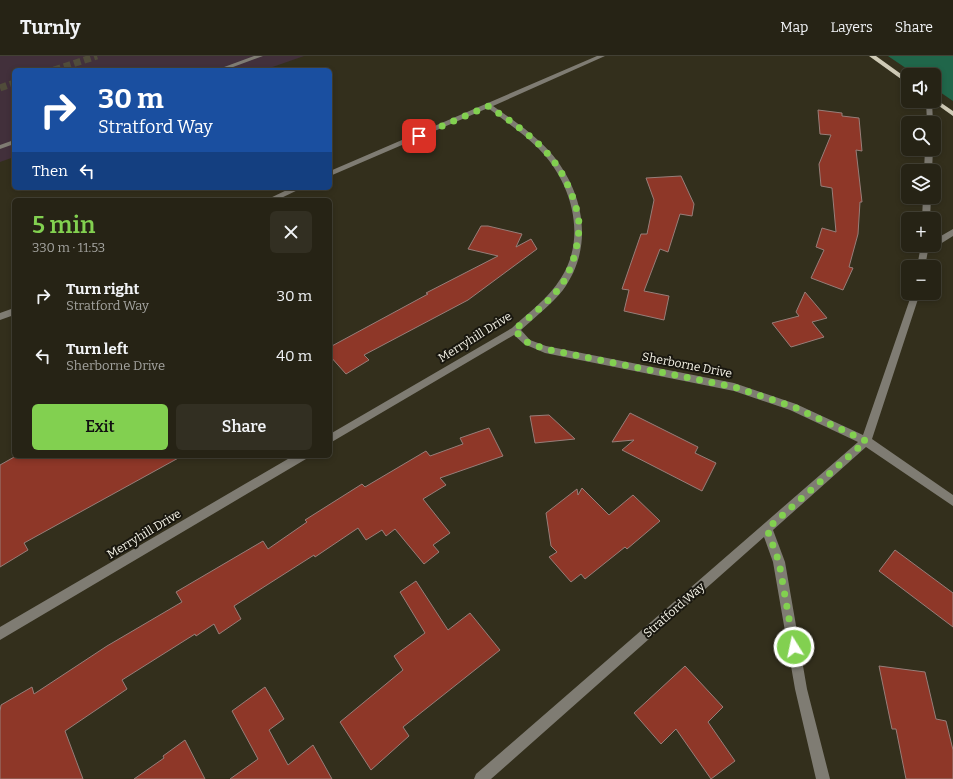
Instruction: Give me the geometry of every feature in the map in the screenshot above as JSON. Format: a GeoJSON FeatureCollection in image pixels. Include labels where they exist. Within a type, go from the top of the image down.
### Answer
{"type":"FeatureCollection","features":[{"type":"Feature","properties":{"kind":"main road"},"geometry":{"type":"LineString","coordinates":[[872,56],[901,77]]}},
{"type":"Feature","properties":{"kind":"main road"},"geometry":{"type":"LineString","coordinates":[[941,105],[953,114]]}},
{"type":"Feature","properties":{"kind":"street"},"geometry":{"type":"LineString","coordinates":[[224,68],[251,57],[260,56]]}},
{"type":"Feature","properties":{"kind":"street"},"geometry":{"type":"LineString","coordinates":[[332,173],[602,56]]}},
{"type":"Feature","properties":{"kind":"street","name":"Merryhill Drive"},"geometry":{"type":"LineString","coordinates":[[332,438],[514,330],[541,307],[564,281],[574,255],[579,227],[577,212],[571,192],[556,163],[538,144],[523,131],[488,106]]}},
{"type":"Feature","properties":{"kind":"street"},"geometry":{"type":"LineString","coordinates":[[0,147],[12,143]]}},
{"type":"Feature","properties":{"kind":"street"},"geometry":{"type":"LineString","coordinates":[[275,198],[293,190]]}},
{"type":"Feature","properties":{"kind":"street"},"geometry":{"type":"LineString","coordinates":[[941,239],[953,232]]}},
{"type":"Feature","properties":{"kind":"street"},"geometry":{"type":"LineString","coordinates":[[866,441],[914,300]]}},
{"type":"Feature","properties":{"kind":"street"},"geometry":{"type":"LineString","coordinates":[[0,317],[12,312]]}},
{"type":"Feature","properties":{"kind":"street","name":"Sherborne Drive"},"geometry":{"type":"LineString","coordinates":[[514,330],[527,342],[545,349],[734,387],[794,407],[866,441],[953,501]]}},
{"type":"Feature","properties":{"kind":"street","name":"Stratford Way"},"geometry":{"type":"LineString","coordinates":[[481,779],[866,441]]}},
{"type":"Feature","properties":{"kind":"street","name":"Merryhill Drive"},"geometry":{"type":"LineString","coordinates":[[0,634],[299,458]]}},
{"type":"Feature","properties":{"kind":"street"},"geometry":{"type":"LineString","coordinates":[[767,529],[779,562],[801,689],[823,779]]}},
{"type":"Feature","properties":{"kind":"shaded area"},"geometry":{"type":"Polygon","coordinates":[[[0,56],[304,56],[270,68],[12,68],[12,158],[0,162],[0,56]]]}},
{"type":"Feature","properties":{"kind":"green space"},"geometry":{"type":"Polygon","coordinates":[[[888,56],[953,56],[953,101],[941,93],[941,68],[906,68],[888,56]]]}},
{"type":"Feature","properties":{"kind":"building"},"geometry":{"type":"Polygon","coordinates":[[[818,110],[842,113],[842,116],[859,118],[862,151],[856,150],[862,202],[860,202],[858,234],[849,267],[853,268],[843,290],[811,278],[824,250],[816,247],[822,228],[836,232],[832,188],[821,186],[819,164],[831,135],[820,134],[818,110]]]}},
{"type":"Feature","properties":{"kind":"building"},"geometry":{"type":"Polygon","coordinates":[[[681,176],[694,204],[692,216],[680,214],[668,252],[660,249],[644,291],[669,296],[664,320],[624,311],[629,290],[622,289],[641,234],[647,234],[654,200],[646,178],[681,176]]]}},
{"type":"Feature","properties":{"kind":"building"},"geometry":{"type":"Polygon","coordinates":[[[481,226],[488,226],[522,234],[516,247],[531,239],[537,249],[468,300],[364,355],[369,360],[346,374],[332,358],[332,346],[428,294],[426,293],[498,256],[468,249],[481,226]]]}},
{"type":"Feature","properties":{"kind":"building"},"geometry":{"type":"Polygon","coordinates":[[[805,292],[827,318],[812,322],[824,337],[791,347],[772,323],[799,316],[796,312],[805,292]]]}},
{"type":"Feature","properties":{"kind":"building"},"geometry":{"type":"Polygon","coordinates":[[[630,413],[698,447],[695,453],[716,463],[702,491],[622,450],[634,440],[612,442],[630,413]]]}},
{"type":"Feature","properties":{"kind":"building"},"geometry":{"type":"Polygon","coordinates":[[[549,415],[575,439],[535,443],[530,416],[549,415]]]}},
{"type":"Feature","properties":{"kind":"building"},"geometry":{"type":"Polygon","coordinates":[[[489,428],[503,456],[440,478],[446,485],[423,499],[450,533],[433,545],[439,552],[424,564],[395,529],[386,536],[382,530],[366,540],[358,528],[315,557],[314,555],[234,606],[241,619],[219,634],[214,624],[196,636],[195,634],[122,680],[127,689],[65,731],[83,779],[0,779],[1,705],[32,687],[34,694],[107,646],[182,602],[176,592],[263,541],[268,549],[307,522],[305,520],[362,484],[365,487],[426,451],[430,456],[463,444],[460,438],[489,428]]]}},
{"type":"Feature","properties":{"kind":"building"},"geometry":{"type":"Polygon","coordinates":[[[12,458],[178,458],[24,543],[28,550],[0,567],[0,465],[12,458]]]}},
{"type":"Feature","properties":{"kind":"building"},"geometry":{"type":"Polygon","coordinates":[[[582,488],[609,515],[633,495],[660,521],[627,549],[625,547],[585,579],[581,574],[571,582],[549,557],[557,552],[551,546],[546,513],[577,489],[578,495],[582,488]]]}},
{"type":"Feature","properties":{"kind":"building"},"geometry":{"type":"Polygon","coordinates":[[[895,550],[953,593],[953,627],[879,571],[895,550]]]}},
{"type":"Feature","properties":{"kind":"building"},"geometry":{"type":"Polygon","coordinates":[[[416,581],[448,630],[470,613],[500,650],[403,727],[409,736],[371,770],[340,722],[403,670],[394,656],[425,633],[400,592],[416,581]]]}},
{"type":"Feature","properties":{"kind":"building"},"geometry":{"type":"Polygon","coordinates":[[[685,666],[723,707],[708,722],[735,761],[711,779],[676,729],[661,744],[634,713],[685,666]]]}},
{"type":"Feature","properties":{"kind":"building"},"geometry":{"type":"Polygon","coordinates":[[[879,666],[925,672],[936,719],[946,721],[953,750],[953,779],[906,779],[896,729],[892,729],[879,666]]]}},
{"type":"Feature","properties":{"kind":"building"},"geometry":{"type":"Polygon","coordinates":[[[265,687],[284,719],[269,730],[288,765],[313,745],[332,779],[230,779],[258,759],[232,711],[265,687]]]}},
{"type":"Feature","properties":{"kind":"building"},"geometry":{"type":"Polygon","coordinates":[[[185,740],[205,779],[134,779],[164,758],[163,756],[185,740]]]}},
{"type":"Feature","properties":{"kind":"tunnel"},"geometry":{"type":"LineString","coordinates":[[60,68],[97,56]]}},
{"type":"Feature","properties":{"kind":"tunnel"},"geometry":{"type":"LineString","coordinates":[[0,88],[12,84]]}},
{"type":"Feature","properties":{"kind":"route"},"geometry":{"type":"LineString","coordinates":[[419,136],[488,106],[518,127],[538,144],[556,163],[571,192],[577,212],[579,227],[574,255],[564,281],[541,307],[514,330],[527,342],[545,349],[734,387],[794,407],[866,441],[767,529],[779,562],[794,647]]}}]}
